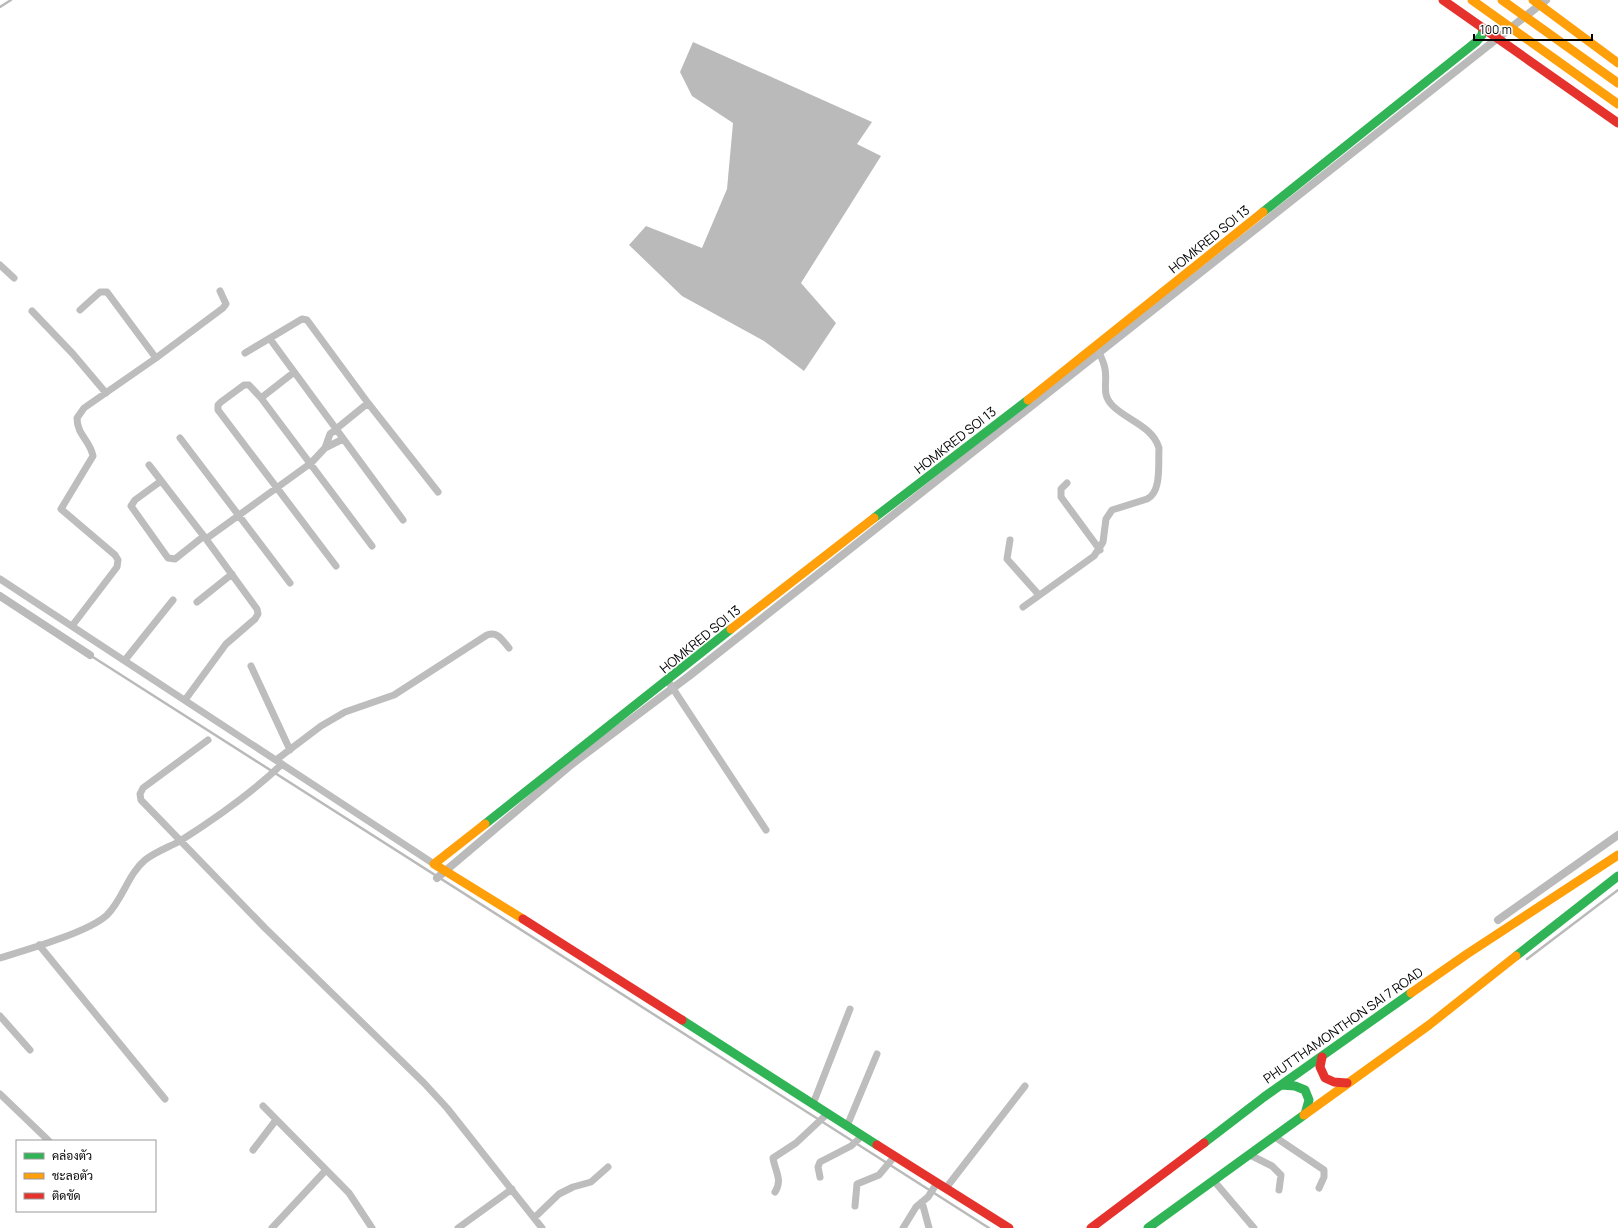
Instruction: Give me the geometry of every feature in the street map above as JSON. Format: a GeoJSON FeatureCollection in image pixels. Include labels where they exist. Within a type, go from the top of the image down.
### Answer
{"type":"FeatureCollection","features":[{"type":"Feature","properties":{"kind":"main road"},"geometry":{"type":"LineString","coordinates":[[1442,0],[1618,123]]}},
{"type":"Feature","properties":{"kind":"main road"},"geometry":{"type":"LineString","coordinates":[[1472,0],[1519,32],[1618,104]]}},
{"type":"Feature","properties":{"kind":"main road"},"geometry":{"type":"LineString","coordinates":[[1502,0],[1618,83]]}},
{"type":"Feature","properties":{"kind":"main road"},"geometry":{"type":"LineString","coordinates":[[1533,0],[1618,63]]}},
{"type":"Feature","properties":{"kind":"main road","name":"HOMKRED SOI 13"},"geometry":{"type":"LineString","coordinates":[[438,867],[573,753],[670,683],[777,593],[1098,351],[1476,42],[1482,35],[1483,28]]}},
{"type":"Feature","properties":{"kind":"main road","name":"PHUTTHAMONTHON SAI 7 ROAD"},"geometry":{"type":"LineString","coordinates":[[1091,1228],[1281,1085],[1467,954],[1618,855]]}},
{"type":"Feature","properties":{"kind":"main road"},"geometry":{"type":"LineString","coordinates":[[438,867],[575,951],[813,1104],[826,1116],[847,1126],[857,1141],[893,1159],[936,1185],[946,1188],[1009,1228]]}},
{"type":"Feature","properties":{"kind":"main road"},"geometry":{"type":"LineString","coordinates":[[1149,1228],[1429,1025],[1618,876]]}},
{"type":"Feature","properties":{"kind":"main road"},"geometry":{"type":"LineString","coordinates":[[1322,1057],[1320,1067],[1325,1078],[1334,1082],[1347,1083]]}},
{"type":"Feature","properties":{"kind":"main road"},"geometry":{"type":"LineString","coordinates":[[1281,1085],[1296,1084],[1304,1088],[1309,1097],[1309,1105],[1305,1114]]}},
{"type":"Feature","properties":{"kind":"street"},"geometry":{"type":"LineString","coordinates":[[0,265],[14,278]]}},
{"type":"Feature","properties":{"kind":"street"},"geometry":{"type":"LineString","coordinates":[[72,626],[117,567],[118,560],[115,555],[62,509],[93,456],[92,448],[80,433],[77,418],[84,408],[156,358],[223,308],[226,301],[220,291]]}},
{"type":"Feature","properties":{"kind":"street"},"geometry":{"type":"LineString","coordinates":[[80,310],[100,292],[106,292],[156,358]]}},
{"type":"Feature","properties":{"kind":"street"},"geometry":{"type":"LineString","coordinates":[[32,311],[73,354],[106,393]]}},
{"type":"Feature","properties":{"kind":"street"},"geometry":{"type":"LineString","coordinates":[[245,353],[302,319],[307,320],[368,403],[438,492]]}},
{"type":"Feature","properties":{"kind":"street"},"geometry":{"type":"LineString","coordinates":[[270,339],[293,373],[403,520]]}},
{"type":"Feature","properties":{"kind":"street"},"geometry":{"type":"LineString","coordinates":[[1023,607],[1082,566],[1100,550],[1104,536],[1107,514],[1112,510],[1147,499],[1154,494],[1159,448],[1151,432],[1113,406],[1105,393],[1106,370],[1098,351]]}},
{"type":"Feature","properties":{"kind":"street"},"geometry":{"type":"LineString","coordinates":[[261,398],[293,373]]}},
{"type":"Feature","properties":{"kind":"street"},"geometry":{"type":"LineString","coordinates":[[336,566],[218,410],[218,405],[221,402],[244,385],[249,385],[261,398],[372,546]]}},
{"type":"Feature","properties":{"kind":"street"},"geometry":{"type":"LineString","coordinates":[[325,448],[328,439],[336,429],[368,403]]}},
{"type":"Feature","properties":{"kind":"street"},"geometry":{"type":"LineString","coordinates":[[180,438],[290,583]]}},
{"type":"Feature","properties":{"kind":"street"},"geometry":{"type":"LineString","coordinates":[[160,481],[135,500],[131,506],[168,558],[175,559],[239,516],[311,463],[325,448],[342,439]]}},
{"type":"Feature","properties":{"kind":"street"},"geometry":{"type":"LineString","coordinates":[[149,465],[232,574],[257,609],[258,614],[255,619],[226,644],[185,700]]}},
{"type":"Feature","properties":{"kind":"street"},"geometry":{"type":"LineString","coordinates":[[1067,483],[1061,490],[1061,497],[1100,550]]}},
{"type":"Feature","properties":{"kind":"street"},"geometry":{"type":"LineString","coordinates":[[1010,540],[1007,559],[1039,595]]}},
{"type":"Feature","properties":{"kind":"street"},"geometry":{"type":"LineString","coordinates":[[197,602],[232,574]]}},
{"type":"Feature","properties":{"kind":"street"},"geometry":{"type":"LineString","coordinates":[[0,579],[125,660],[278,764],[438,867]]}},
{"type":"Feature","properties":{"kind":"street"},"geometry":{"type":"LineString","coordinates":[[125,660],[173,600]]}},
{"type":"Feature","properties":{"kind":"street"},"geometry":{"type":"LineString","coordinates":[[0,958],[39,946],[90,926],[106,916],[137,868],[146,859],[180,840],[266,779],[290,750],[321,726],[345,712],[394,695],[487,635],[492,633],[498,635],[509,648]]}},
{"type":"Feature","properties":{"kind":"street"},"geometry":{"type":"LineString","coordinates":[[251,666],[290,750]]}},
{"type":"Feature","properties":{"kind":"street"},"geometry":{"type":"LineString","coordinates":[[670,683],[766,830]]}},
{"type":"Feature","properties":{"kind":"street"},"geometry":{"type":"LineString","coordinates":[[208,740],[149,782],[140,794],[141,800],[265,928],[424,1083],[447,1108],[542,1228]]}},
{"type":"Feature","properties":{"kind":"street"},"geometry":{"type":"LineString","coordinates":[[39,946],[166,1098]]}},
{"type":"Feature","properties":{"kind":"street"},"geometry":{"type":"LineString","coordinates":[[813,1104],[850,1009]]}},
{"type":"Feature","properties":{"kind":"street"},"geometry":{"type":"LineString","coordinates":[[0,1016],[30,1050]]}},
{"type":"Feature","properties":{"kind":"street"},"geometry":{"type":"LineString","coordinates":[[847,1126],[878,1054]]}},
{"type":"Feature","properties":{"kind":"street"},"geometry":{"type":"LineString","coordinates":[[946,1188],[1025,1086]]}},
{"type":"Feature","properties":{"kind":"street"},"geometry":{"type":"LineString","coordinates":[[0,1094],[48,1140]]}},
{"type":"Feature","properties":{"kind":"street"},"geometry":{"type":"LineString","coordinates":[[263,1106],[349,1193],[372,1228]]}},
{"type":"Feature","properties":{"kind":"street"},"geometry":{"type":"LineString","coordinates":[[775,1192],[780,1181],[773,1158],[796,1143],[826,1116]]}},
{"type":"Feature","properties":{"kind":"street"},"geometry":{"type":"LineString","coordinates":[[253,1150],[276,1120]]}},
{"type":"Feature","properties":{"kind":"street"},"geometry":{"type":"LineString","coordinates":[[1275,1137],[1324,1170],[1324,1176],[1319,1188]]}},
{"type":"Feature","properties":{"kind":"street"},"geometry":{"type":"LineString","coordinates":[[820,1177],[818,1167],[820,1162],[857,1141]]}},
{"type":"Feature","properties":{"kind":"street"},"geometry":{"type":"LineString","coordinates":[[1250,1155],[1278,1170],[1281,1175],[1279,1190]]}},
{"type":"Feature","properties":{"kind":"street"},"geometry":{"type":"LineString","coordinates":[[855,1206],[857,1184],[879,1175],[893,1159]]}},
{"type":"Feature","properties":{"kind":"street"},"geometry":{"type":"LineString","coordinates":[[534,1218],[559,1194],[573,1187],[591,1182],[608,1167]]}},
{"type":"Feature","properties":{"kind":"street"},"geometry":{"type":"LineString","coordinates":[[272,1228],[326,1170]]}},
{"type":"Feature","properties":{"kind":"street"},"geometry":{"type":"LineString","coordinates":[[1214,1181],[1254,1228]]}},
{"type":"Feature","properties":{"kind":"street"},"geometry":{"type":"LineString","coordinates":[[903,1228],[916,1207],[925,1199],[936,1185]]}},
{"type":"Feature","properties":{"kind":"street"},"geometry":{"type":"LineString","coordinates":[[458,1228],[512,1190]]}},
{"type":"Feature","properties":{"kind":"street"},"geometry":{"type":"LineString","coordinates":[[925,1199],[929,1228]]}},
{"type":"Feature","properties":{"kind":"shaded area"},"geometry":{"type":"Polygon","coordinates":[[[693,42],[872,122],[857,144],[881,156],[801,283],[836,323],[804,371],[764,341],[682,296],[629,245],[646,226],[702,248],[727,189],[733,123],[692,96],[680,72],[693,42]]]}},
{"type":"Feature","properties":{"kind":"waterway"},"geometry":{"type":"LineString","coordinates":[[0,7],[11,0]]}},
{"type":"Feature","properties":{"kind":"waterway"},"geometry":{"type":"LineString","coordinates":[[437,878],[572,764],[689,676],[1546,0]]}},
{"type":"Feature","properties":{"kind":"waterway"},"geometry":{"type":"LineString","coordinates":[[0,596],[90,655]]}},
{"type":"Feature","properties":{"kind":"waterway"},"geometry":{"type":"LineString","coordinates":[[74,645],[989,1228]]}},
{"type":"Feature","properties":{"kind":"waterway"},"geometry":{"type":"LineString","coordinates":[[1498,920],[1618,835]]}},
{"type":"Feature","properties":{"kind":"waterway"},"geometry":{"type":"LineString","coordinates":[[1527,959],[1618,890]]}},
{"type":"Feature","properties":{"kind":"traffic: fast"},"geometry":{"type":"LineString","coordinates":[[1263,212],[1476,42],[1482,35],[1483,28]]}},
{"type":"Feature","properties":{"kind":"traffic: fast"},"geometry":{"type":"LineString","coordinates":[[874,518],[1028,400]]}},
{"type":"Feature","properties":{"kind":"traffic: fast"},"geometry":{"type":"LineString","coordinates":[[485,824],[731,629]]}},
{"type":"Feature","properties":{"kind":"traffic: fast"},"geometry":{"type":"LineString","coordinates":[[1516,956],[1618,876]]}},
{"type":"Feature","properties":{"kind":"traffic: fast"},"geometry":{"type":"LineString","coordinates":[[1204,1143],[1264,1097],[1411,993]]}},
{"type":"Feature","properties":{"kind":"traffic: fast"},"geometry":{"type":"LineString","coordinates":[[682,1020],[877,1145]]}},
{"type":"Feature","properties":{"kind":"traffic: fast"},"geometry":{"type":"LineString","coordinates":[[1281,1085],[1295,1086],[1305,1090],[1309,1100],[1305,1114]]}},
{"type":"Feature","properties":{"kind":"traffic: fast"},"geometry":{"type":"LineString","coordinates":[[1148,1228],[1304,1115]]}},
{"type":"Feature","properties":{"kind":"traffic: slow"},"geometry":{"type":"LineString","coordinates":[[1472,0],[1618,104]]}},
{"type":"Feature","properties":{"kind":"traffic: slow"},"geometry":{"type":"LineString","coordinates":[[1502,0],[1618,83]]}},
{"type":"Feature","properties":{"kind":"traffic: slow"},"geometry":{"type":"LineString","coordinates":[[1533,0],[1618,63]]}},
{"type":"Feature","properties":{"kind":"traffic: slow"},"geometry":{"type":"LineString","coordinates":[[1028,400],[1263,212]]}},
{"type":"Feature","properties":{"kind":"traffic: slow"},"geometry":{"type":"LineString","coordinates":[[731,629],[874,518]]}},
{"type":"Feature","properties":{"kind":"traffic: slow"},"geometry":{"type":"LineString","coordinates":[[485,824],[434,864],[523,919]]}},
{"type":"Feature","properties":{"kind":"traffic: slow"},"geometry":{"type":"LineString","coordinates":[[1411,993],[1467,954],[1618,855]]}},
{"type":"Feature","properties":{"kind":"traffic: slow"},"geometry":{"type":"LineString","coordinates":[[1304,1115],[1429,1025],[1516,956]]}},
{"type":"Feature","properties":{"kind":"traffic: jam"},"geometry":{"type":"LineString","coordinates":[[1443,0],[1618,123]]}},
{"type":"Feature","properties":{"kind":"traffic: jam"},"geometry":{"type":"LineString","coordinates":[[523,919],[682,1020]]}},
{"type":"Feature","properties":{"kind":"traffic: jam"},"geometry":{"type":"LineString","coordinates":[[1322,1057],[1320,1067],[1325,1078],[1334,1082],[1347,1083]]}},
{"type":"Feature","properties":{"kind":"traffic: jam"},"geometry":{"type":"LineString","coordinates":[[1091,1228],[1204,1143]]}},
{"type":"Feature","properties":{"kind":"traffic: jam"},"geometry":{"type":"LineString","coordinates":[[877,1145],[1009,1228]]}}]}
